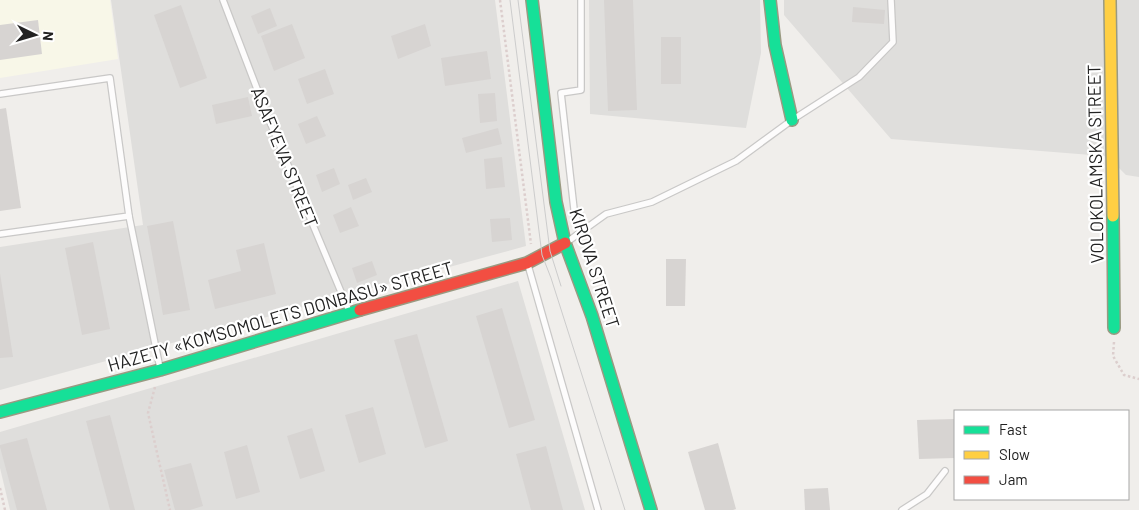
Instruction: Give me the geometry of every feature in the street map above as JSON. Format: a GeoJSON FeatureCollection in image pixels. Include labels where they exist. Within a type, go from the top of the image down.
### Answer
{"type":"FeatureCollection","features":[{"type":"Feature","properties":{"kind":"street","name":"KIROVA STREET"},"geometry":{"type":"LineString","coordinates":[[532,0],[556,202],[565,243],[592,316],[651,510]]}},
{"type":"Feature","properties":{"kind":"street"},"geometry":{"type":"LineString","coordinates":[[770,0],[770,11],[780,68],[792,120]]}},
{"type":"Feature","properties":{"kind":"street","name":"VOLOKOLAMSKA STREET"},"geometry":{"type":"LineString","coordinates":[[1110,0],[1114,328]]}},
{"type":"Feature","properties":{"kind":"street","name":"HAZETY «KOMSOMOLETS DONBASU» STREET"},"geometry":{"type":"LineString","coordinates":[[0,412],[160,370],[349,313],[527,263],[565,243]]}},
{"type":"Feature","properties":{"kind":"lane","name":"ASAFYEVA STREET"},"geometry":{"type":"LineString","coordinates":[[223,0],[267,115],[349,313]]}},
{"type":"Feature","properties":{"kind":"lane"},"geometry":{"type":"LineString","coordinates":[[581,0],[581,90],[561,93],[574,208],[581,232]]}},
{"type":"Feature","properties":{"kind":"lane"},"geometry":{"type":"LineString","coordinates":[[565,243],[606,214],[652,202],[736,161],[792,120],[858,78],[893,42],[891,0]]}},
{"type":"Feature","properties":{"kind":"lane"},"geometry":{"type":"LineString","coordinates":[[0,94],[110,78],[129,216],[160,370]]}},
{"type":"Feature","properties":{"kind":"lane"},"geometry":{"type":"LineString","coordinates":[[0,234],[129,216]]}},
{"type":"Feature","properties":{"kind":"lane"},"geometry":{"type":"LineString","coordinates":[[527,263],[598,510]]}},
{"type":"Feature","properties":{"kind":"lane"},"geometry":{"type":"LineString","coordinates":[[902,510],[927,494],[945,470]]}},
{"type":"Feature","properties":{"kind":"path"},"geometry":{"type":"LineString","coordinates":[[1114,328],[1113,356],[1124,374],[1139,379]]}},
{"type":"Feature","properties":{"kind":"path"},"geometry":{"type":"LineString","coordinates":[[160,370],[148,413],[170,510]]}},
{"type":"Feature","properties":{"kind":"path"},"geometry":{"type":"LineString","coordinates":[[0,488],[5,510]]}},
{"type":"Feature","properties":{"kind":"shaded area"},"geometry":{"type":"Polygon","coordinates":[[[0,0],[110,0],[118,59],[0,78],[0,0]]]}},
{"type":"Feature","properties":{"kind":"shaded area"},"geometry":{"type":"Polygon","coordinates":[[[111,0],[495,0],[526,246],[0,390],[0,247],[143,225],[111,0]]]}},
{"type":"Feature","properties":{"kind":"shaded area"},"geometry":{"type":"Polygon","coordinates":[[[589,0],[760,0],[761,53],[746,128],[590,114],[589,0]]]}},
{"type":"Feature","properties":{"kind":"shaded area"},"geometry":{"type":"Polygon","coordinates":[[[784,0],[1139,0],[1139,177],[1126,175],[1119,168],[1116,157],[891,139],[784,15],[784,0]]]}},
{"type":"Feature","properties":{"kind":"shaded area"},"geometry":{"type":"Polygon","coordinates":[[[518,281],[585,510],[10,510],[0,468],[0,432],[518,281]]]}},
{"type":"Feature","properties":{"kind":"building"},"geometry":{"type":"Polygon","coordinates":[[[604,0],[633,0],[637,110],[608,111],[604,0]]]}},
{"type":"Feature","properties":{"kind":"building"},"geometry":{"type":"Polygon","coordinates":[[[181,5],[207,78],[180,88],[154,15],[181,5]]]}},
{"type":"Feature","properties":{"kind":"building"},"geometry":{"type":"Polygon","coordinates":[[[853,7],[885,10],[884,24],[852,22],[853,7]]]}},
{"type":"Feature","properties":{"kind":"building"},"geometry":{"type":"Polygon","coordinates":[[[270,8],[277,26],[258,34],[251,16],[270,8]]]}},
{"type":"Feature","properties":{"kind":"building"},"geometry":{"type":"Polygon","coordinates":[[[38,20],[42,54],[0,60],[0,25],[38,20]]]}},
{"type":"Feature","properties":{"kind":"building"},"geometry":{"type":"Polygon","coordinates":[[[292,24],[305,58],[274,71],[261,36],[292,24]]]}},
{"type":"Feature","properties":{"kind":"building"},"geometry":{"type":"Polygon","coordinates":[[[425,24],[431,46],[398,59],[391,36],[425,24]]]}},
{"type":"Feature","properties":{"kind":"building"},"geometry":{"type":"Polygon","coordinates":[[[661,37],[681,37],[681,84],[661,84],[661,37]]]}},
{"type":"Feature","properties":{"kind":"building"},"geometry":{"type":"Polygon","coordinates":[[[487,51],[491,79],[445,86],[441,58],[487,51]]]}},
{"type":"Feature","properties":{"kind":"building"},"geometry":{"type":"Polygon","coordinates":[[[325,69],[334,94],[307,104],[298,79],[325,69]]]}},
{"type":"Feature","properties":{"kind":"building"},"geometry":{"type":"Polygon","coordinates":[[[495,93],[497,121],[480,123],[478,94],[495,93]]]}},
{"type":"Feature","properties":{"kind":"building"},"geometry":{"type":"Polygon","coordinates":[[[248,97],[252,116],[216,124],[212,105],[248,97]]]}},
{"type":"Feature","properties":{"kind":"building"},"geometry":{"type":"Polygon","coordinates":[[[6,108],[21,208],[0,211],[0,109],[6,108]]]}},
{"type":"Feature","properties":{"kind":"building"},"geometry":{"type":"Polygon","coordinates":[[[317,116],[326,136],[306,144],[298,124],[317,116]]]}},
{"type":"Feature","properties":{"kind":"building"},"geometry":{"type":"Polygon","coordinates":[[[498,128],[502,144],[466,153],[462,138],[498,128]]]}},
{"type":"Feature","properties":{"kind":"building"},"geometry":{"type":"Polygon","coordinates":[[[502,157],[505,187],[486,189],[484,159],[502,157]]]}},
{"type":"Feature","properties":{"kind":"building"},"geometry":{"type":"Polygon","coordinates":[[[334,168],[340,184],[322,192],[316,175],[334,168]]]}},
{"type":"Feature","properties":{"kind":"building"},"geometry":{"type":"Polygon","coordinates":[[[366,178],[372,192],[353,200],[348,185],[366,178]]]}},
{"type":"Feature","properties":{"kind":"building"},"geometry":{"type":"Polygon","coordinates":[[[351,207],[359,226],[340,233],[333,215],[351,207]]]}},
{"type":"Feature","properties":{"kind":"building"},"geometry":{"type":"Polygon","coordinates":[[[510,218],[512,240],[492,242],[490,219],[510,218]]]}},
{"type":"Feature","properties":{"kind":"building"},"geometry":{"type":"Polygon","coordinates":[[[173,221],[190,310],[163,315],[147,226],[173,221]]]}},
{"type":"Feature","properties":{"kind":"building"},"geometry":{"type":"Polygon","coordinates":[[[93,242],[110,329],[82,335],[65,248],[93,242]]]}},
{"type":"Feature","properties":{"kind":"building"},"geometry":{"type":"Polygon","coordinates":[[[264,243],[276,294],[215,309],[208,280],[241,271],[236,250],[264,243]]]}},
{"type":"Feature","properties":{"kind":"building"},"geometry":{"type":"Polygon","coordinates":[[[666,259],[686,259],[685,306],[666,306],[666,259]]]}},
{"type":"Feature","properties":{"kind":"building"},"geometry":{"type":"Polygon","coordinates":[[[372,261],[377,275],[357,283],[352,268],[372,261]]]}},
{"type":"Feature","properties":{"kind":"building"},"geometry":{"type":"Polygon","coordinates":[[[0,273],[13,357],[0,358],[0,273]]]}},
{"type":"Feature","properties":{"kind":"building"},"geometry":{"type":"Polygon","coordinates":[[[502,308],[535,420],[509,428],[476,316],[502,308]]]}},
{"type":"Feature","properties":{"kind":"building"},"geometry":{"type":"Polygon","coordinates":[[[417,334],[448,441],[425,448],[394,340],[417,334]]]}},
{"type":"Feature","properties":{"kind":"building"},"geometry":{"type":"Polygon","coordinates":[[[373,407],[386,454],[359,463],[345,415],[373,407]]]}},
{"type":"Feature","properties":{"kind":"building"},"geometry":{"type":"Polygon","coordinates":[[[110,415],[135,510],[110,510],[86,421],[110,415]]]}},
{"type":"Feature","properties":{"kind":"building"},"geometry":{"type":"Polygon","coordinates":[[[954,419],[954,458],[919,459],[917,420],[954,419]]]}},
{"type":"Feature","properties":{"kind":"building"},"geometry":{"type":"Polygon","coordinates":[[[312,428],[325,471],[300,479],[287,436],[312,428]]]}},
{"type":"Feature","properties":{"kind":"building"},"geometry":{"type":"Polygon","coordinates":[[[27,438],[47,510],[17,510],[0,445],[27,438]]]}},
{"type":"Feature","properties":{"kind":"building"},"geometry":{"type":"Polygon","coordinates":[[[718,443],[736,509],[733,510],[705,510],[688,452],[718,443]]]}},
{"type":"Feature","properties":{"kind":"building"},"geometry":{"type":"Polygon","coordinates":[[[247,445],[260,492],[236,499],[224,452],[247,445]]]}},
{"type":"Feature","properties":{"kind":"building"},"geometry":{"type":"Polygon","coordinates":[[[546,446],[563,510],[531,510],[516,454],[546,446]]]}},
{"type":"Feature","properties":{"kind":"building"},"geometry":{"type":"Polygon","coordinates":[[[191,463],[203,506],[190,510],[175,510],[164,470],[191,463]]]}},
{"type":"Feature","properties":{"kind":"building"},"geometry":{"type":"Polygon","coordinates":[[[828,488],[830,510],[805,510],[804,489],[828,488]]]}},
{"type":"Feature","properties":{"kind":"tram line"},"geometry":{"type":"LineString","coordinates":[[510,0],[542,255],[625,510]]}},
{"type":"Feature","properties":{"kind":"tram line"},"geometry":{"type":"LineString","coordinates":[[518,0],[550,251],[561,286]]}},
{"type":"Feature","properties":{"kind":"traffic: fast"},"geometry":{"type":"LineString","coordinates":[[532,0],[556,202],[565,243],[592,316],[651,510]]}},
{"type":"Feature","properties":{"kind":"traffic: fast"},"geometry":{"type":"LineString","coordinates":[[770,0],[775,45],[792,120]]}},
{"type":"Feature","properties":{"kind":"traffic: fast"},"geometry":{"type":"LineString","coordinates":[[1113,216],[1114,328]]}},
{"type":"Feature","properties":{"kind":"traffic: fast"},"geometry":{"type":"LineString","coordinates":[[0,412],[160,370],[360,310]]}},
{"type":"Feature","properties":{"kind":"traffic: slow"},"geometry":{"type":"LineString","coordinates":[[1110,0],[1113,216]]}},
{"type":"Feature","properties":{"kind":"traffic: jam"},"geometry":{"type":"LineString","coordinates":[[360,310],[527,263],[565,243]]}}]}
